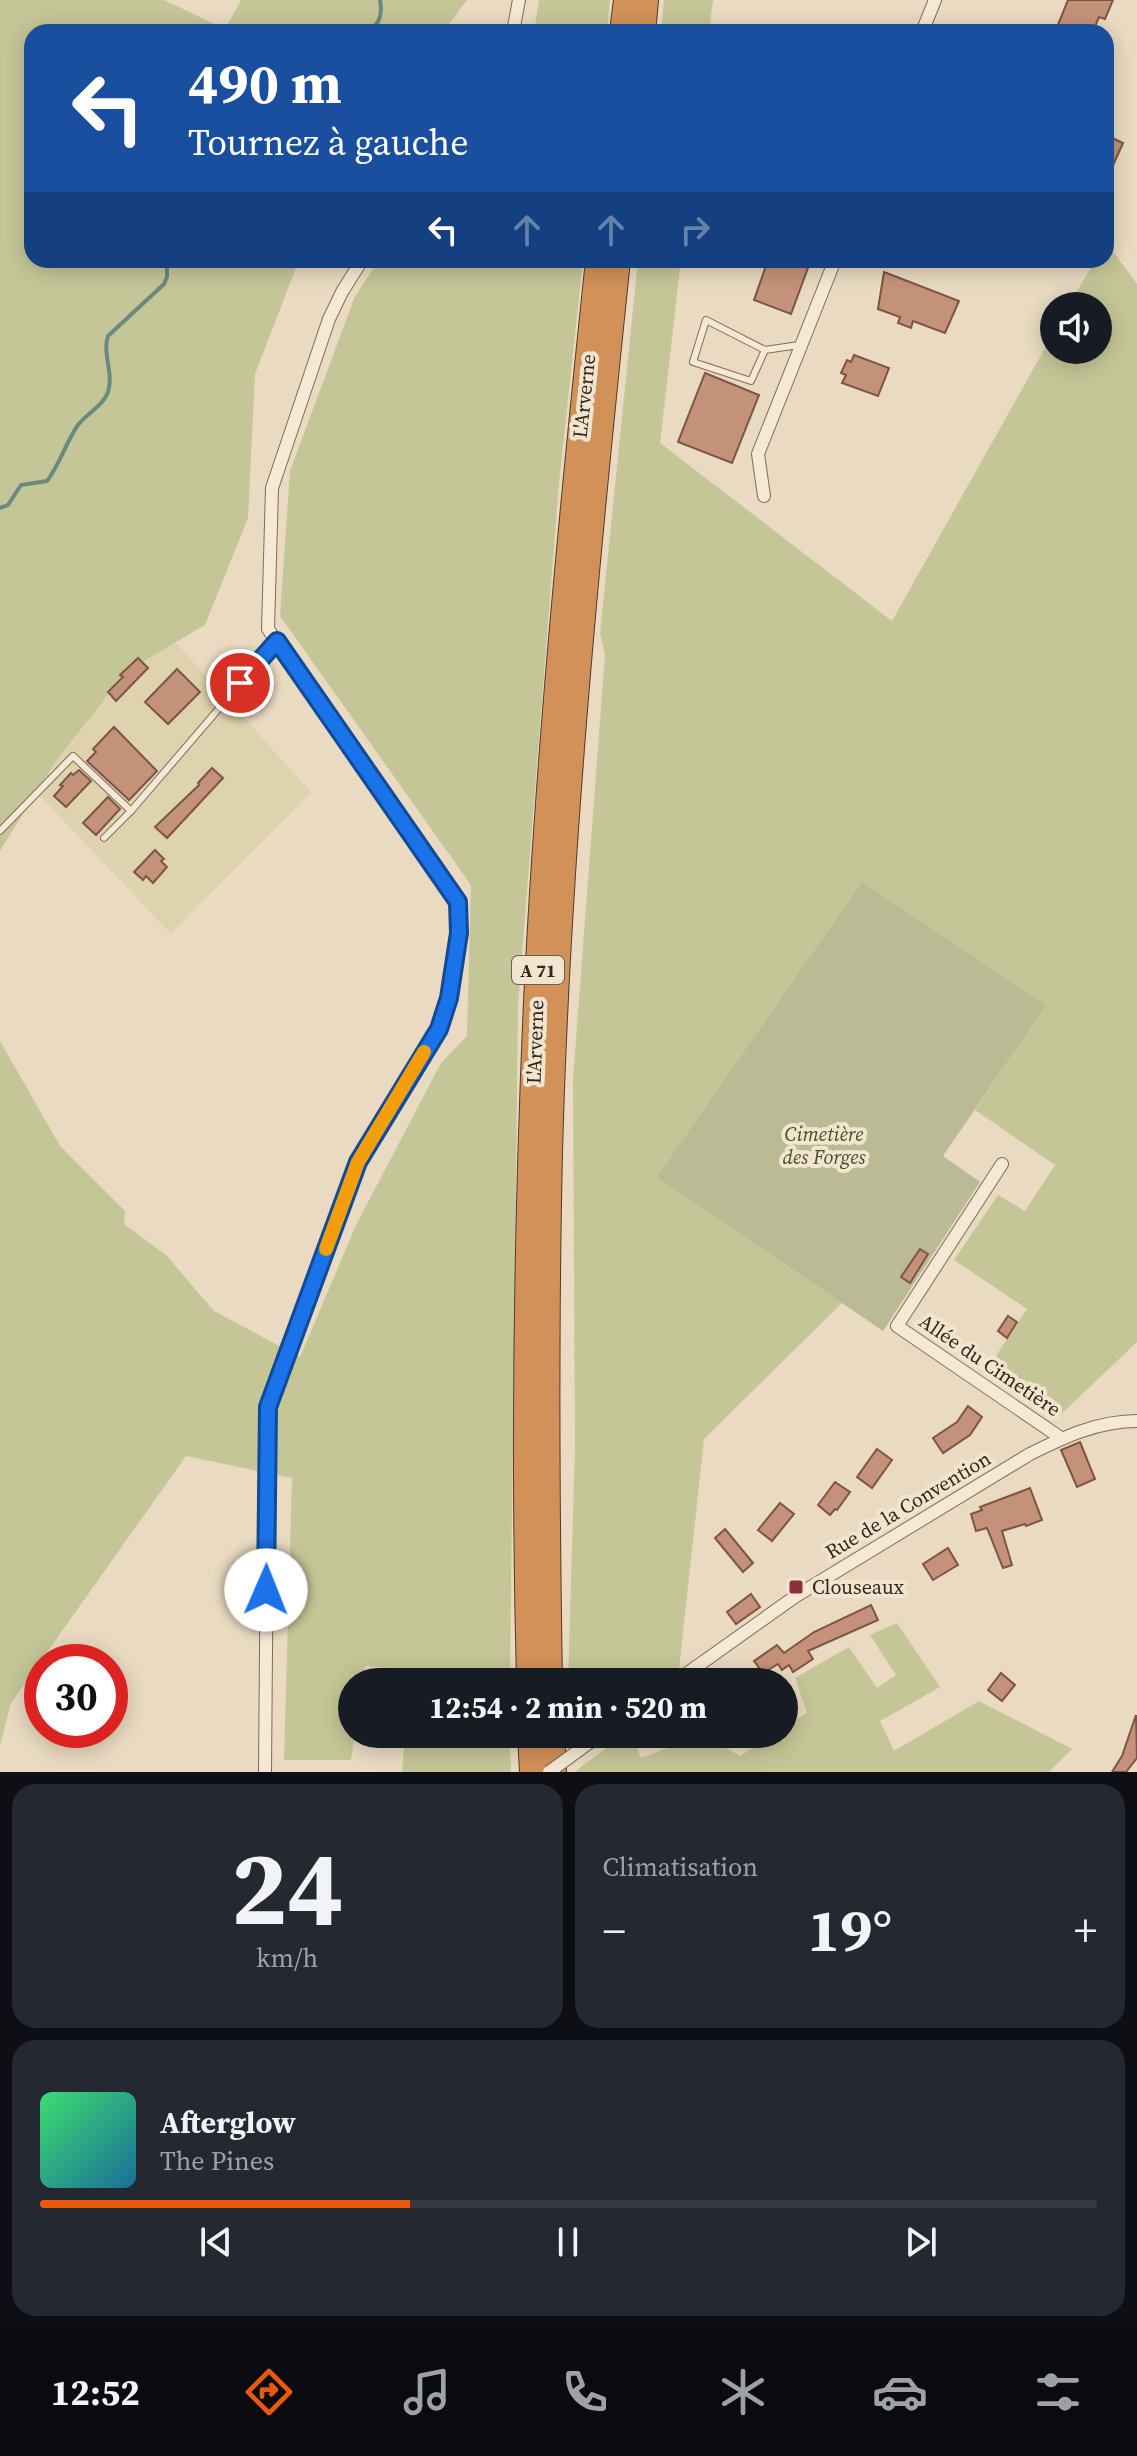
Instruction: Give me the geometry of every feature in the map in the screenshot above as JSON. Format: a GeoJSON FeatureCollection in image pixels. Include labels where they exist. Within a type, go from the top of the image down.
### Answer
{"type":"FeatureCollection","features":[{"type":"Feature","properties":{"kind":"highway"},"geometry":{"type":"LineString","coordinates":[[623,24],[626,0]]}},
{"type":"Feature","properties":{"kind":"highway"},"geometry":{"type":"LineString","coordinates":[[644,24],[646,0]]}},
{"type":"Feature","properties":{"kind":"highway","name":"L'Arverne"},"geometry":{"type":"LineString","coordinates":[[529,1668],[526,1295],[536,1000],[557,691],[597,268]]}},
{"type":"Feature","properties":{"kind":"highway","name":"L'Arverne"},"geometry":{"type":"LineString","coordinates":[[550,1668],[548,1317],[556,1029],[576,706],[617,268]]}},
{"type":"Feature","properties":{"kind":"highway"},"geometry":{"type":"LineString","coordinates":[[531,1748],[532,1772]]}},
{"type":"Feature","properties":{"kind":"highway"},"geometry":{"type":"LineString","coordinates":[[552,1748],[552,1772]]}},
{"type":"Feature","properties":{"kind":"street"},"geometry":{"type":"LineString","coordinates":[[514,24],[519,0]]}},
{"type":"Feature","properties":{"kind":"street"},"geometry":{"type":"LineString","coordinates":[[925,24],[935,0]]}},
{"type":"Feature","properties":{"kind":"street"},"geometry":{"type":"LineString","coordinates":[[265,1772],[268,1407],[358,1162],[439,1029],[449,998],[459,933],[458,902],[268,629],[272,488],[329,319],[357,268]]}},
{"type":"Feature","properties":{"kind":"street"},"geometry":{"type":"LineString","coordinates":[[764,496],[758,454],[832,268]]}},
{"type":"Feature","properties":{"kind":"street","name":"Allée du Cimetière"},"geometry":{"type":"LineString","coordinates":[[1002,1164],[897,1326],[1061,1438]]}},
{"type":"Feature","properties":{"kind":"street","name":"Rue de la Convention"},"geometry":{"type":"LineString","coordinates":[[695,1668],[796,1596],[1030,1454],[1061,1438],[1104,1424],[1137,1421]]}},
{"type":"Feature","properties":{"kind":"street"},"geometry":{"type":"LineString","coordinates":[[552,1772],[584,1748]]}},
{"type":"Feature","properties":{"kind":"lane"},"geometry":{"type":"LineString","coordinates":[[765,350],[751,381],[693,362],[706,320],[765,350],[801,345]]}},
{"type":"Feature","properties":{"kind":"lane"},"geometry":{"type":"LineString","coordinates":[[104,838],[131,811],[277,641]]}},
{"type":"Feature","properties":{"kind":"lane"},"geometry":{"type":"LineString","coordinates":[[0,831],[73,756],[131,811]]}},
{"type":"Feature","properties":{"kind":"shaded area"},"geometry":{"type":"Polygon","coordinates":[[[166,632],[311,792],[171,934],[29,784],[166,632]]]}},
{"type":"Feature","properties":{"kind":"green space"},"geometry":{"type":"Polygon","coordinates":[[[0,0],[164,0],[214,24],[24,24],[24,268],[296,268],[255,374],[248,518],[205,625],[127,671],[55,762],[0,851],[0,0]]]}},
{"type":"Feature","properties":{"kind":"green space"},"geometry":{"type":"Polygon","coordinates":[[[241,0],[467,0],[449,24],[228,24],[241,0]]]}},
{"type":"Feature","properties":{"kind":"green space"},"geometry":{"type":"Polygon","coordinates":[[[539,0],[610,0],[608,24],[535,24],[539,0]]]}},
{"type":"Feature","properties":{"kind":"green space"},"geometry":{"type":"Polygon","coordinates":[[[664,0],[713,0],[710,24],[662,24],[664,0]]]}},
{"type":"Feature","properties":{"kind":"green space"},"geometry":{"type":"Polygon","coordinates":[[[1114,253],[1137,284],[1137,1342],[1056,1419],[986,1371],[1027,1309],[954,1260],[998,1195],[1025,1211],[1055,1165],[975,1110],[1045,1005],[657,1176],[842,1303],[704,1439],[679,1668],[568,1668],[575,1448],[573,1079],[605,655],[600,634],[637,268],[680,268],[660,443],[892,621],[1040,357],[1040,364],[1112,364],[1112,292],[1077,292],[1090,268],[1114,268],[1114,253]]]}},
{"type":"Feature","properties":{"kind":"green space"},"geometry":{"type":"Polygon","coordinates":[[[374,268],[582,268],[559,483],[518,1006],[510,1668],[338,1668],[338,1748],[353,1748],[351,1760],[284,1760],[292,1478],[186,1456],[53,1644],[24,1644],[24,1685],[11,1703],[0,1746],[0,1041],[60,1146],[125,1211],[124,1224],[166,1255],[214,1311],[300,1357],[356,1225],[441,1063],[467,1036],[471,885],[280,616],[290,471],[355,296],[374,268]]]}},
{"type":"Feature","properties":{"kind":"green space","name":"Cimetière des Forges"},"geometry":{"type":"Polygon","coordinates":[[[862,882],[1046,1005],[943,1156],[980,1182],[883,1331],[657,1177],[862,882]]]}},
{"type":"Feature","properties":{"kind":"green space"},"geometry":{"type":"Polygon","coordinates":[[[897,1623],[940,1687],[880,1721],[894,1751],[979,1701],[1072,1749],[1049,1772],[574,1772],[606,1748],[637,1748],[641,1758],[668,1748],[726,1748],[740,1756],[753,1748],[798,1748],[798,1719],[807,1713],[798,1687],[798,1676],[849,1647],[877,1688],[896,1675],[870,1635],[897,1623]]]}},
{"type":"Feature","properties":{"kind":"green space"},"geometry":{"type":"Polygon","coordinates":[[[404,1748],[510,1748],[511,1772],[402,1772],[404,1748]]]}},
{"type":"Feature","properties":{"kind":"building"},"geometry":{"type":"Polygon","coordinates":[[[1068,0],[1113,0],[1105,19],[1099,17],[1096,24],[1058,24],[1068,0]]]}},
{"type":"Feature","properties":{"kind":"building"},"geometry":{"type":"Polygon","coordinates":[[[1114,139],[1123,143],[1114,163],[1114,139]]]}},
{"type":"Feature","properties":{"kind":"building"},"geometry":{"type":"Polygon","coordinates":[[[765,268],[808,268],[791,314],[754,300],[765,268]]]}},
{"type":"Feature","properties":{"kind":"building"},"geometry":{"type":"Polygon","coordinates":[[[884,272],[959,301],[945,333],[913,321],[911,328],[898,323],[900,317],[878,309],[884,272]]]}},
{"type":"Feature","properties":{"kind":"building"},"geometry":{"type":"Polygon","coordinates":[[[854,355],[889,368],[878,396],[842,383],[846,375],[841,373],[847,360],[851,362],[854,355]]]}},
{"type":"Feature","properties":{"kind":"building"},"geometry":{"type":"Polygon","coordinates":[[[705,373],[759,395],[732,463],[678,442],[705,373]]]}},
{"type":"Feature","properties":{"kind":"building"},"geometry":{"type":"Polygon","coordinates":[[[138,658],[148,668],[116,701],[108,692],[138,658]]]}},
{"type":"Feature","properties":{"kind":"building"},"geometry":{"type":"Polygon","coordinates":[[[177,669],[200,692],[168,724],[145,702],[177,669]]]}},
{"type":"Feature","properties":{"kind":"building"},"geometry":{"type":"Polygon","coordinates":[[[114,727],[157,771],[129,800],[87,761],[96,752],[93,749],[114,727]]]}},
{"type":"Feature","properties":{"kind":"building"},"geometry":{"type":"Polygon","coordinates":[[[212,768],[223,778],[167,838],[155,827],[199,785],[212,768]]]}},
{"type":"Feature","properties":{"kind":"building"},"geometry":{"type":"Polygon","coordinates":[[[79,770],[91,781],[66,807],[54,796],[71,773],[73,775],[79,770]]]}},
{"type":"Feature","properties":{"kind":"building"},"geometry":{"type":"Polygon","coordinates":[[[108,797],[120,809],[96,835],[83,823],[108,797]]]}},
{"type":"Feature","properties":{"kind":"building"},"geometry":{"type":"Polygon","coordinates":[[[155,850],[167,867],[153,883],[146,876],[143,880],[134,872],[155,850]]]}},
{"type":"Feature","properties":{"kind":"building"},"geometry":{"type":"Polygon","coordinates":[[[920,1249],[928,1254],[910,1283],[901,1277],[920,1249]]]}},
{"type":"Feature","properties":{"kind":"building"},"geometry":{"type":"Polygon","coordinates":[[[1008,1316],[1017,1322],[1007,1338],[998,1331],[1008,1316]]]}},
{"type":"Feature","properties":{"kind":"building"},"geometry":{"type":"Polygon","coordinates":[[[968,1406],[982,1417],[970,1435],[943,1453],[933,1438],[957,1422],[968,1406]]]}},
{"type":"Feature","properties":{"kind":"building"},"geometry":{"type":"Polygon","coordinates":[[[1080,1442],[1095,1479],[1077,1487],[1061,1450],[1080,1442]]]}},
{"type":"Feature","properties":{"kind":"building"},"geometry":{"type":"Polygon","coordinates":[[[877,1449],[892,1460],[872,1488],[857,1477],[877,1449]]]}},
{"type":"Feature","properties":{"kind":"building"},"geometry":{"type":"Polygon","coordinates":[[[835,1482],[850,1492],[830,1515],[818,1505],[835,1482]]]}},
{"type":"Feature","properties":{"kind":"building"},"geometry":{"type":"Polygon","coordinates":[[[1030,1488],[1042,1520],[1002,1531],[1012,1565],[1003,1568],[987,1528],[976,1531],[971,1514],[982,1510],[980,1507],[1030,1488]]]}},
{"type":"Feature","properties":{"kind":"building"},"geometry":{"type":"Polygon","coordinates":[[[780,1503],[794,1514],[772,1541],[758,1530],[780,1503]]]}},
{"type":"Feature","properties":{"kind":"building"},"geometry":{"type":"Polygon","coordinates":[[[725,1529],[753,1563],[743,1572],[715,1538],[725,1529]]]}},
{"type":"Feature","properties":{"kind":"building"},"geometry":{"type":"Polygon","coordinates":[[[948,1548],[958,1565],[933,1580],[923,1564],[948,1548]]]}},
{"type":"Feature","properties":{"kind":"building"},"geometry":{"type":"Polygon","coordinates":[[[751,1594],[760,1607],[736,1624],[727,1612],[751,1594]]]}},
{"type":"Feature","properties":{"kind":"building"},"geometry":{"type":"Polygon","coordinates":[[[871,1605],[878,1620],[808,1651],[813,1659],[798,1669],[789,1665],[781,1668],[778,1664],[771,1668],[759,1668],[754,1661],[777,1645],[784,1653],[814,1632],[871,1605]]]}},
{"type":"Feature","properties":{"kind":"building"},"geometry":{"type":"Polygon","coordinates":[[[1001,1673],[1015,1685],[1002,1701],[988,1690],[1001,1673]]]}},
{"type":"Feature","properties":{"kind":"building"},"geometry":{"type":"Polygon","coordinates":[[[1136,1715],[1137,1758],[1126,1772],[1112,1772],[1122,1756],[1136,1715]]]}},
{"type":"Feature","properties":{"kind":"waterway"},"geometry":{"type":"LineString","coordinates":[[376,24],[381,13],[380,0]]}},
{"type":"Feature","properties":{"kind":"waterway"},"geometry":{"type":"LineString","coordinates":[[0,508],[8,505],[21,485],[47,481],[78,425],[106,397],[109,385],[108,336],[164,284],[167,268]]}},
{"type":"Feature","properties":{"kind":"slow traffic"},"geometry":{"type":"LineString","coordinates":[[326,1249],[358,1162],[424,1052]]}},
{"type":"Feature","properties":{"kind":"place","name":"Clouseaux"},"geometry":{"type":"Point","coordinates":[796,1587]}},
{"type":"Feature","properties":{"kind":"route"},"geometry":{"type":"LineString","coordinates":[[240,683],[277,641],[458,902],[459,933],[449,998],[439,1029],[358,1162],[268,1407],[266,1590]]}}]}
